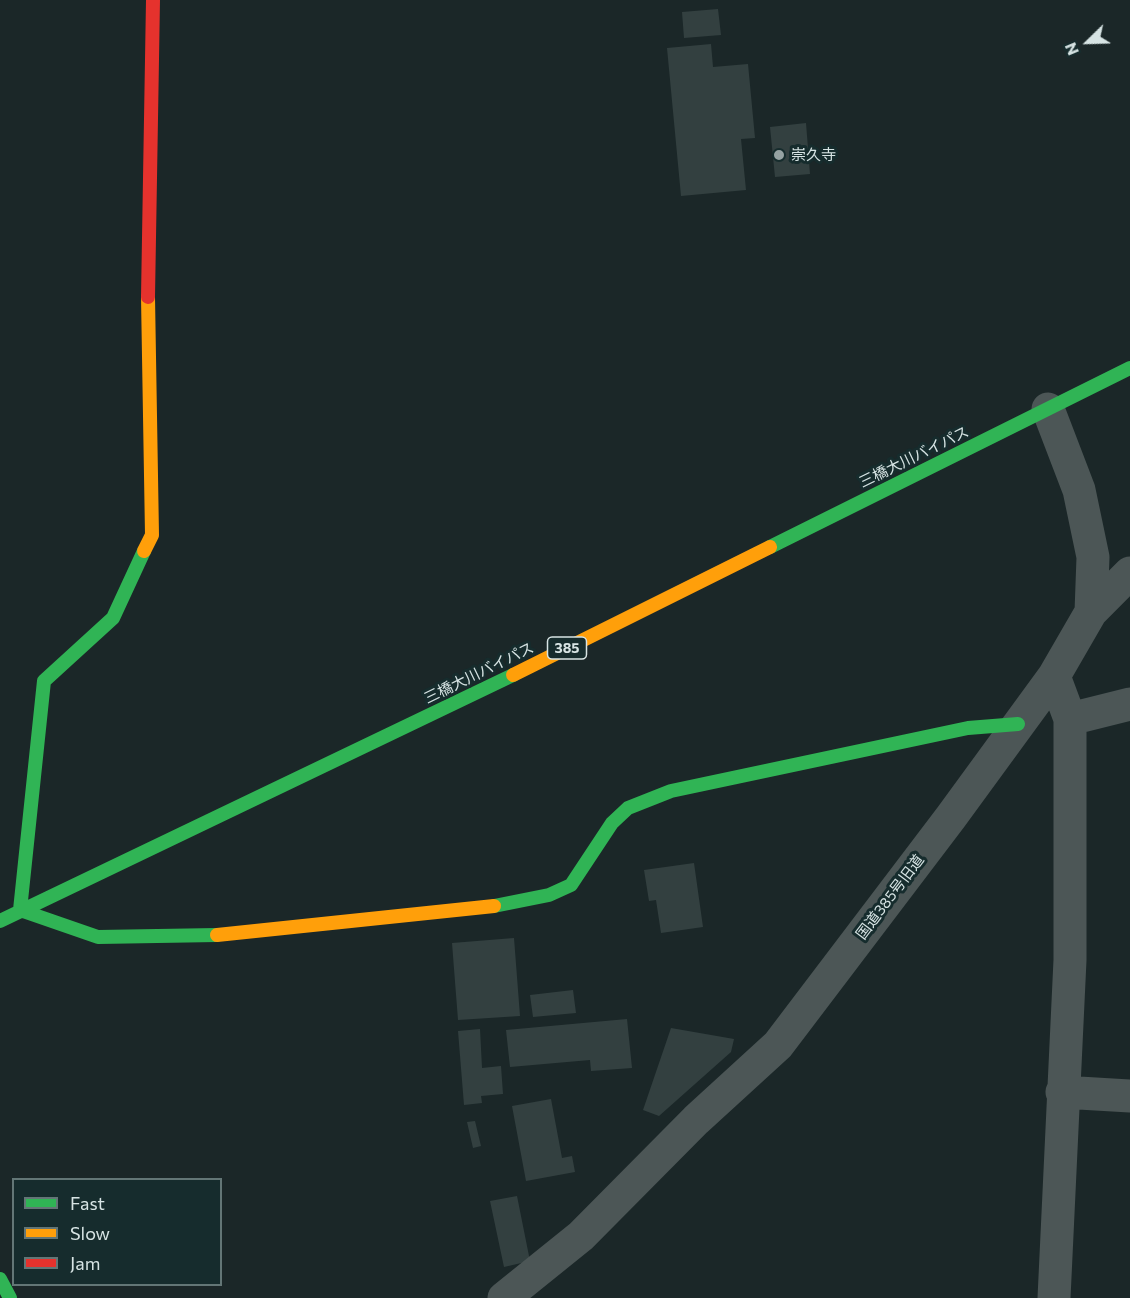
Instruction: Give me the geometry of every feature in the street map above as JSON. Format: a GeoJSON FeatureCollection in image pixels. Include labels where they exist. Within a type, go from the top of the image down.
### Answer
{"type":"FeatureCollection","features":[{"type":"Feature","properties":{"kind":"main road"},"geometry":{"type":"LineString","coordinates":[[153,0],[148,283],[152,536],[113,618],[44,681],[20,910],[98,938],[226,936],[508,905],[549,895],[571,885],[612,823],[628,808],[671,791],[968,728],[1018,724]]}},
{"type":"Feature","properties":{"kind":"main road","name":"三橋大川バイパス"},"geometry":{"type":"LineString","coordinates":[[0,921],[455,704],[1130,368]]}},
{"type":"Feature","properties":{"kind":"main road"},"geometry":{"type":"LineString","coordinates":[[0,1279],[10,1298]]}},
{"type":"Feature","properties":{"kind":"street","name":"国道385号旧道"},"geometry":{"type":"LineString","coordinates":[[504,1298],[581,1236],[696,1120],[778,1045],[951,817],[1053,676],[1091,612],[1093,557],[1079,490],[1047,409]]}},
{"type":"Feature","properties":{"kind":"street"},"geometry":{"type":"LineString","coordinates":[[1091,612],[1130,573]]}},
{"type":"Feature","properties":{"kind":"street"},"geometry":{"type":"LineString","coordinates":[[1053,676],[1070,719],[1070,960],[1054,1298]]}},
{"type":"Feature","properties":{"kind":"street"},"geometry":{"type":"LineString","coordinates":[[1070,719],[1130,704]]}},
{"type":"Feature","properties":{"kind":"street"},"geometry":{"type":"LineString","coordinates":[[1062,1092],[1130,1096]]}},
{"type":"Feature","properties":{"kind":"building"},"geometry":{"type":"Polygon","coordinates":[[[718,9],[721,35],[684,38],[682,12],[718,9]]]}},
{"type":"Feature","properties":{"kind":"building"},"geometry":{"type":"Polygon","coordinates":[[[711,44],[713,67],[748,64],[755,138],[741,139],[746,190],[681,196],[667,48],[711,44]]]}},
{"type":"Feature","properties":{"kind":"building"},"geometry":{"type":"Polygon","coordinates":[[[806,123],[810,174],[775,177],[770,127],[806,123]]]}},
{"type":"Feature","properties":{"kind":"building"},"geometry":{"type":"Polygon","coordinates":[[[694,863],[703,927],[661,933],[656,900],[649,901],[644,870],[694,863]]]}},
{"type":"Feature","properties":{"kind":"building"},"geometry":{"type":"Polygon","coordinates":[[[514,938],[520,1016],[458,1020],[452,943],[514,938]]]}},
{"type":"Feature","properties":{"kind":"building"},"geometry":{"type":"Polygon","coordinates":[[[573,990],[576,1013],[533,1017],[530,995],[573,990]]]}},
{"type":"Feature","properties":{"kind":"building"},"geometry":{"type":"Polygon","coordinates":[[[627,1019],[632,1068],[591,1071],[590,1060],[510,1067],[506,1030],[627,1019]]]}},
{"type":"Feature","properties":{"kind":"building"},"geometry":{"type":"Polygon","coordinates":[[[671,1028],[734,1039],[731,1052],[659,1116],[643,1110],[671,1028]]]}},
{"type":"Feature","properties":{"kind":"building"},"geometry":{"type":"Polygon","coordinates":[[[480,1029],[482,1068],[501,1066],[503,1094],[481,1096],[482,1103],[464,1105],[458,1031],[480,1029]]]}},
{"type":"Feature","properties":{"kind":"building"},"geometry":{"type":"Polygon","coordinates":[[[551,1099],[562,1158],[572,1156],[575,1172],[526,1181],[512,1106],[551,1099]]]}},
{"type":"Feature","properties":{"kind":"building"},"geometry":{"type":"Polygon","coordinates":[[[475,1121],[481,1146],[473,1148],[467,1122],[475,1121]]]}},
{"type":"Feature","properties":{"kind":"building"},"geometry":{"type":"Polygon","coordinates":[[[517,1196],[530,1261],[504,1267],[490,1201],[517,1196]]]}},
{"type":"Feature","properties":{"kind":"traffic: fast"},"geometry":{"type":"LineString","coordinates":[[770,547],[1130,368]]}},
{"type":"Feature","properties":{"kind":"traffic: fast"},"geometry":{"type":"LineString","coordinates":[[144,551],[113,618],[44,681],[20,910],[98,937],[217,935]]}},
{"type":"Feature","properties":{"kind":"traffic: fast"},"geometry":{"type":"LineString","coordinates":[[0,921],[513,675]]}},
{"type":"Feature","properties":{"kind":"traffic: fast"},"geometry":{"type":"LineString","coordinates":[[494,906],[549,895],[571,885],[612,823],[628,808],[671,791],[968,728],[1018,724]]}},
{"type":"Feature","properties":{"kind":"traffic: fast"},"geometry":{"type":"LineString","coordinates":[[0,1279],[10,1298]]}},
{"type":"Feature","properties":{"kind":"traffic: slow"},"geometry":{"type":"LineString","coordinates":[[144,551],[152,535],[148,297]]}},
{"type":"Feature","properties":{"kind":"traffic: slow"},"geometry":{"type":"LineString","coordinates":[[513,675],[770,547]]}},
{"type":"Feature","properties":{"kind":"traffic: slow"},"geometry":{"type":"LineString","coordinates":[[217,935],[494,906]]}},
{"type":"Feature","properties":{"kind":"traffic: jam"},"geometry":{"type":"LineString","coordinates":[[148,297],[153,0]]}},
{"type":"Feature","properties":{"kind":"place","name":"崇久寺"},"geometry":{"type":"Point","coordinates":[779,155]}}]}
